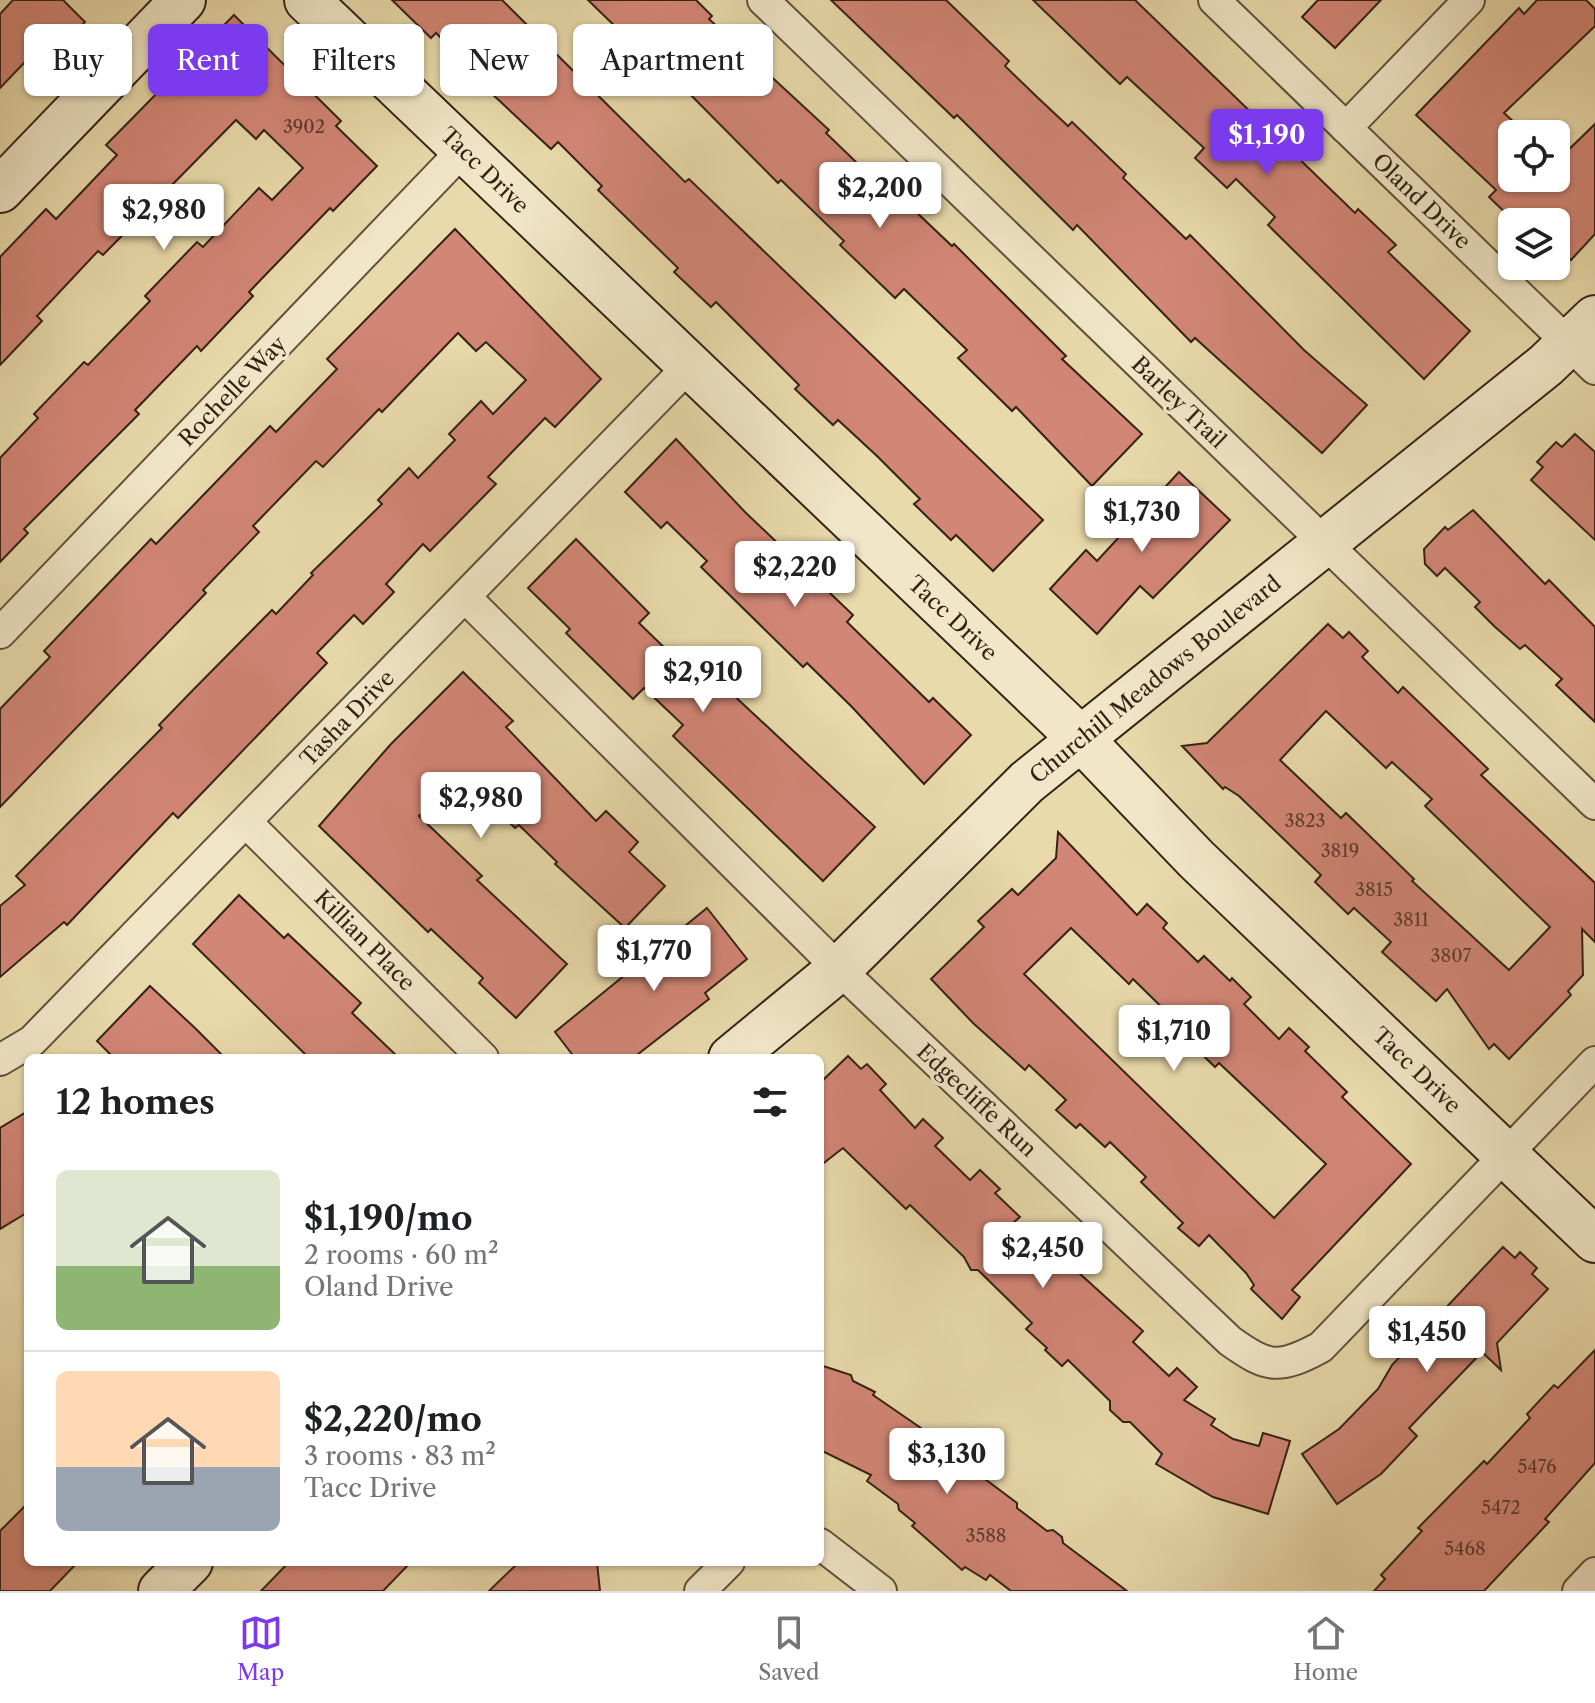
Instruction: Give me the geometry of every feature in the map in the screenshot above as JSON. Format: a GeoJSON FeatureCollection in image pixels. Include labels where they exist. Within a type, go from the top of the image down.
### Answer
{"type":"FeatureCollection","features":[{"type":"Feature","properties":{"kind":"street"},"geometry":{"type":"LineString","coordinates":[[0,190],[183,0]]}},
{"type":"Feature","properties":{"kind":"street","name":"Tacc Drive"},"geometry":{"type":"LineString","coordinates":[[307,0],[1082,740],[1196,859],[1595,1240]]}},
{"type":"Feature","properties":{"kind":"street","name":"Barley Trail"},"geometry":{"type":"LineString","coordinates":[[763,0],[1595,804]]}},
{"type":"Feature","properties":{"kind":"street","name":"Oland Drive"},"geometry":{"type":"LineString","coordinates":[[1214,0],[1346,128],[1586,343]]}},
{"type":"Feature","properties":{"kind":"street"},"geometry":{"type":"LineString","coordinates":[[1346,128],[1469,0]]}},
{"type":"Feature","properties":{"kind":"street","name":"Rochelle Way"},"geometry":{"type":"LineString","coordinates":[[0,633],[464,149]]}},
{"type":"Feature","properties":{"kind":"street","name":"Churchill Meadows Boulevard"},"geometry":{"type":"LineString","coordinates":[[736,1054],[839,969],[1027,782],[1324,542],[1586,343]]}},
{"type":"Feature","properties":{"kind":"street","name":"Tasha Drive"},"geometry":{"type":"LineString","coordinates":[[0,1060],[41,1049],[246,822],[688,367]]}},
{"type":"Feature","properties":{"kind":"street","name":"Edgecliffe Run"},"geometry":{"type":"LineString","coordinates":[[465,597],[839,969],[1230,1341],[1257,1360],[1291,1364],[1321,1347],[1506,1156]]}},
{"type":"Feature","properties":{"kind":"street","name":"Killian Place"},"geometry":{"type":"LineString","coordinates":[[246,822],[479,1054]]}},
{"type":"Feature","properties":{"kind":"street"},"geometry":{"type":"LineString","coordinates":[[1506,1156],[1595,1062]]}},
{"type":"Feature","properties":{"kind":"street"},"geometry":{"type":"LineString","coordinates":[[824,1547],[881,1591]]}},
{"type":"Feature","properties":{"kind":"street"},"geometry":{"type":"LineString","coordinates":[[161,1591],[186,1566]]}},
{"type":"Feature","properties":{"kind":"street"},"geometry":{"type":"LineString","coordinates":[[700,1591],[725,1566]]}},
{"type":"Feature","properties":{"kind":"street"},"geometry":{"type":"LineString","coordinates":[[1578,1591],[1595,1573]]}},
{"type":"Feature","properties":{"kind":"building"},"geometry":{"type":"Polygon","coordinates":[[[13,0],[63,0],[85,22],[24,24],[24,63],[0,88],[0,14],[13,0]]]}},
{"type":"Feature","properties":{"kind":"building"},"geometry":{"type":"Polygon","coordinates":[[[392,0],[502,0],[526,24],[440,24],[440,37],[436,33],[431,38],[424,31],[424,24],[417,24],[392,0]]]}},
{"type":"Feature","properties":{"kind":"building"},"geometry":{"type":"Polygon","coordinates":[[[588,0],[696,0],[712,16],[709,19],[714,24],[613,24],[588,0]]]}},
{"type":"Feature","properties":{"kind":"building"},"geometry":{"type":"Polygon","coordinates":[[[831,0],[946,0],[1009,61],[1005,66],[1036,96],[1068,126],[1072,122],[1126,174],[1123,178],[1186,239],[1190,235],[1304,350],[1367,405],[1322,453],[1195,338],[1191,342],[1077,225],[1073,230],[957,115],[954,118],[831,0]]]}},
{"type":"Feature","properties":{"kind":"building"},"geometry":{"type":"Polygon","coordinates":[[[1033,0],[1135,0],[1355,213],[1358,209],[1396,245],[1388,252],[1470,331],[1424,379],[1268,225],[1275,217],[1236,179],[1227,188],[1195,158],[1204,148],[1127,77],[1120,84],[1033,0]]]}},
{"type":"Feature","properties":{"kind":"building"},"geometry":{"type":"Polygon","coordinates":[[[1318,0],[1381,0],[1335,48],[1302,17],[1318,0]]]}},
{"type":"Feature","properties":{"kind":"building"},"geometry":{"type":"Polygon","coordinates":[[[1537,0],[1586,0],[1595,9],[1595,26],[1504,113],[1512,120],[1498,120],[1498,192],[1570,192],[1570,148],[1595,124],[1595,234],[1571,260],[1570,208],[1500,208],[1489,197],[1496,190],[1416,115],[1519,8],[1524,14],[1537,0]]]}},
{"type":"Feature","properties":{"kind":"building"},"geometry":{"type":"Polygon","coordinates":[[[234,15],[243,24],[225,24],[234,15]]]}},
{"type":"Feature","properties":{"kind":"building"},"geometry":{"type":"Polygon","coordinates":[[[268,49],[284,65],[284,96],[316,96],[341,121],[336,126],[377,166],[333,211],[330,208],[249,292],[253,296],[201,351],[197,346],[135,410],[139,414],[24,529],[28,533],[0,562],[0,458],[38,418],[34,414],[84,362],[88,365],[150,301],[145,296],[197,242],[203,247],[259,188],[272,200],[303,168],[264,130],[256,139],[236,120],[103,255],[98,251],[37,316],[42,321],[0,365],[0,257],[46,209],[56,219],[117,155],[106,145],[154,96],[268,96],[268,49]]]}},
{"type":"Feature","properties":{"kind":"building"},"geometry":{"type":"Polygon","coordinates":[[[557,55],[573,71],[573,96],[599,96],[685,182],[689,179],[1043,520],[993,571],[956,535],[951,540],[914,504],[920,499],[877,456],[838,420],[833,425],[795,389],[799,385],[716,302],[711,307],[674,272],[678,268],[598,190],[602,186],[558,142],[551,149],[494,96],[557,96],[557,55]]]}},
{"type":"Feature","properties":{"kind":"building"},"geometry":{"type":"Polygon","coordinates":[[[773,78],[829,130],[826,133],[889,194],[893,190],[952,246],[954,244],[1066,356],[1062,359],[1142,434],[1092,486],[1016,407],[1012,411],[958,358],[967,350],[904,289],[895,298],[840,245],[844,241],[781,180],[778,183],[692,96],[773,96],[773,78]]]}},
{"type":"Feature","properties":{"kind":"building"},"geometry":{"type":"Polygon","coordinates":[[[455,229],[601,379],[555,427],[545,418],[488,477],[496,484],[430,551],[423,544],[386,584],[394,592],[363,624],[354,615],[317,653],[327,663],[178,818],[173,813],[67,925],[64,922],[0,977],[0,906],[25,885],[16,876],[162,728],[159,725],[193,690],[272,610],[276,614],[313,575],[311,573],[382,504],[378,500],[409,468],[418,478],[455,440],[449,434],[481,401],[493,414],[526,380],[486,342],[476,351],[458,333],[382,412],[379,409],[323,467],[316,461],[253,526],[259,532],[203,590],[206,593],[0,807],[0,709],[50,657],[44,651],[151,539],[156,544],[270,426],[276,432],[337,369],[327,359],[455,229]]]}},
{"type":"Feature","properties":{"kind":"building"},"geometry":{"type":"Polygon","coordinates":[[[1575,434],[1595,452],[1595,540],[1531,480],[1543,467],[1537,462],[1556,442],[1562,447],[1575,434]]]}},
{"type":"Feature","properties":{"kind":"building"},"geometry":{"type":"Polygon","coordinates":[[[676,439],[745,512],[853,615],[847,622],[929,702],[933,698],[971,735],[924,784],[807,663],[803,667],[701,567],[707,561],[667,522],[661,528],[625,492],[676,439]]]}},
{"type":"Feature","properties":{"kind":"building"},"geometry":{"type":"Polygon","coordinates":[[[1179,472],[1230,520],[1153,598],[1140,586],[1097,634],[1050,589],[1086,550],[1097,561],[1179,472]]]}},
{"type":"Feature","properties":{"kind":"building"},"geometry":{"type":"Polygon","coordinates":[[[1473,510],[1545,584],[1549,580],[1595,627],[1595,722],[1556,685],[1562,679],[1525,645],[1520,649],[1494,626],[1475,607],[1480,602],[1445,568],[1437,576],[1425,564],[1424,549],[1445,527],[1448,530],[1473,510]]]}},
{"type":"Feature","properties":{"kind":"building"},"geometry":{"type":"Polygon","coordinates":[[[576,539],[649,613],[639,623],[676,659],[685,650],[875,827],[823,881],[673,736],[683,725],[644,688],[633,699],[566,633],[570,629],[528,588],[576,539]]]}},
{"type":"Feature","properties":{"kind":"building"},"geometry":{"type":"Polygon","coordinates":[[[1328,624],[1343,638],[1349,632],[1368,651],[1362,657],[1398,693],[1403,687],[1488,769],[1481,775],[1595,883],[1595,942],[1582,929],[1583,975],[1568,991],[1571,995],[1509,1059],[1494,1044],[1489,1049],[1447,989],[1436,1001],[1382,952],[1391,942],[1354,908],[1348,914],[1315,882],[1321,875],[1239,796],[1225,787],[1223,789],[1182,746],[1207,743],[1328,624]],[[1326,711],[1280,760],[1341,818],[1346,813],[1414,879],[1412,881],[1509,970],[1550,927],[1425,806],[1432,799],[1392,762],[1386,768],[1326,711]]]}},
{"type":"Feature","properties":{"kind":"building"},"geometry":{"type":"Polygon","coordinates":[[[463,672],[513,721],[506,727],[596,821],[606,811],[638,842],[629,852],[665,886],[625,928],[555,864],[557,862],[519,825],[515,828],[459,775],[419,816],[482,876],[477,880],[567,964],[516,1018],[479,983],[483,978],[431,929],[428,932],[319,826],[391,744],[463,672]]]}},
{"type":"Feature","properties":{"kind":"building"},"geometry":{"type":"Polygon","coordinates":[[[1058,832],[1137,915],[1147,904],[1167,923],[1163,928],[1198,962],[1204,956],[1230,981],[1232,978],[1251,997],[1244,1004],[1279,1039],[1289,1028],[1309,1047],[1305,1051],[1347,1092],[1342,1097],[1411,1164],[1292,1290],[1300,1297],[1282,1319],[1251,1289],[1254,1285],[1246,1273],[1209,1235],[1199,1246],[1178,1228],[1183,1223],[1141,1182],[1146,1177],[1110,1142],[1105,1147],[1080,1124],[1076,1128],[1056,1110],[1066,1100],[1029,1065],[1025,1070],[973,1023],[931,979],[984,927],[978,921],[1012,889],[1018,895],[1056,858],[1058,832]],[[1071,928],[1024,974],[1274,1218],[1326,1164],[1219,1063],[1215,1067],[1179,1032],[1183,1028],[1133,979],[1129,984],[1071,928]]]}},
{"type":"Feature","properties":{"kind":"building"},"geometry":{"type":"Polygon","coordinates":[[[239,895],[284,938],[288,934],[361,1003],[352,1013],[395,1054],[305,1054],[193,944],[239,895]]]}},
{"type":"Feature","properties":{"kind":"building"},"geometry":{"type":"Polygon","coordinates":[[[707,908],[747,959],[705,993],[709,999],[638,1054],[572,1054],[555,1032],[707,908]]]}},
{"type":"Feature","properties":{"kind":"building"},"geometry":{"type":"Polygon","coordinates":[[[150,986],[221,1054],[110,1054],[97,1041],[150,986]]]}},
{"type":"Feature","properties":{"kind":"building"},"geometry":{"type":"Polygon","coordinates":[[[848,1056],[861,1069],[867,1064],[886,1084],[880,1090],[915,1128],[923,1119],[943,1138],[935,1146],[970,1180],[980,1170],[1000,1189],[995,1193],[1020,1217],[1014,1222],[1052,1259],[1062,1249],[1082,1269],[1078,1272],[1143,1331],[1133,1342],[1169,1376],[1177,1368],[1197,1387],[1184,1400],[1215,1419],[1211,1425],[1233,1439],[1259,1446],[1263,1433],[1290,1441],[1268,1514],[1213,1497],[1156,1464],[1162,1454],[1130,1422],[1123,1422],[1110,1410],[1110,1401],[1068,1360],[1062,1366],[1045,1350],[1047,1348],[1026,1329],[1032,1323],[978,1270],[971,1270],[964,1257],[910,1205],[906,1209],[843,1148],[824,1163],[824,1079],[848,1056]]]}},
{"type":"Feature","properties":{"kind":"building"},"geometry":{"type":"Polygon","coordinates":[[[24,1113],[24,1214],[0,1229],[0,1128],[24,1113]]]}},
{"type":"Feature","properties":{"kind":"building"},"geometry":{"type":"Polygon","coordinates":[[[1503,1247],[1515,1258],[1520,1252],[1537,1268],[1532,1274],[1548,1289],[1497,1343],[1501,1370],[1482,1352],[1409,1428],[1417,1436],[1381,1474],[1337,1504],[1302,1454],[1339,1429],[1378,1389],[1392,1365],[1503,1247]]]}},
{"type":"Feature","properties":{"kind":"building"},"geometry":{"type":"Polygon","coordinates":[[[1595,1350],[1595,1463],[1545,1519],[1549,1522],[1484,1591],[1374,1591],[1385,1579],[1381,1575],[1422,1531],[1418,1528],[1484,1461],[1487,1464],[1530,1418],[1527,1414],[1554,1385],[1558,1388],[1595,1350]]]}},
{"type":"Feature","properties":{"kind":"building"},"geometry":{"type":"Polygon","coordinates":[[[824,1366],[851,1375],[853,1381],[875,1392],[873,1395],[934,1437],[911,1470],[963,1457],[973,1464],[973,1470],[1017,1503],[1017,1508],[1047,1531],[1053,1530],[1062,1537],[1063,1543],[1127,1591],[1011,1591],[990,1575],[986,1580],[965,1567],[962,1570],[912,1526],[915,1523],[899,1510],[898,1504],[867,1481],[871,1475],[824,1452],[824,1366]]]}},
{"type":"Feature","properties":{"kind":"building"},"geometry":{"type":"Polygon","coordinates":[[[24,1507],[24,1566],[74,1566],[50,1591],[0,1591],[0,1531],[24,1507]]]}},
{"type":"Feature","properties":{"kind":"building"},"geometry":{"type":"Polygon","coordinates":[[[285,1566],[407,1566],[383,1591],[261,1591],[285,1566]]]}},
{"type":"Feature","properties":{"kind":"building"},"geometry":{"type":"Polygon","coordinates":[[[515,1566],[597,1566],[600,1591],[489,1591],[515,1566]]]}}]}
